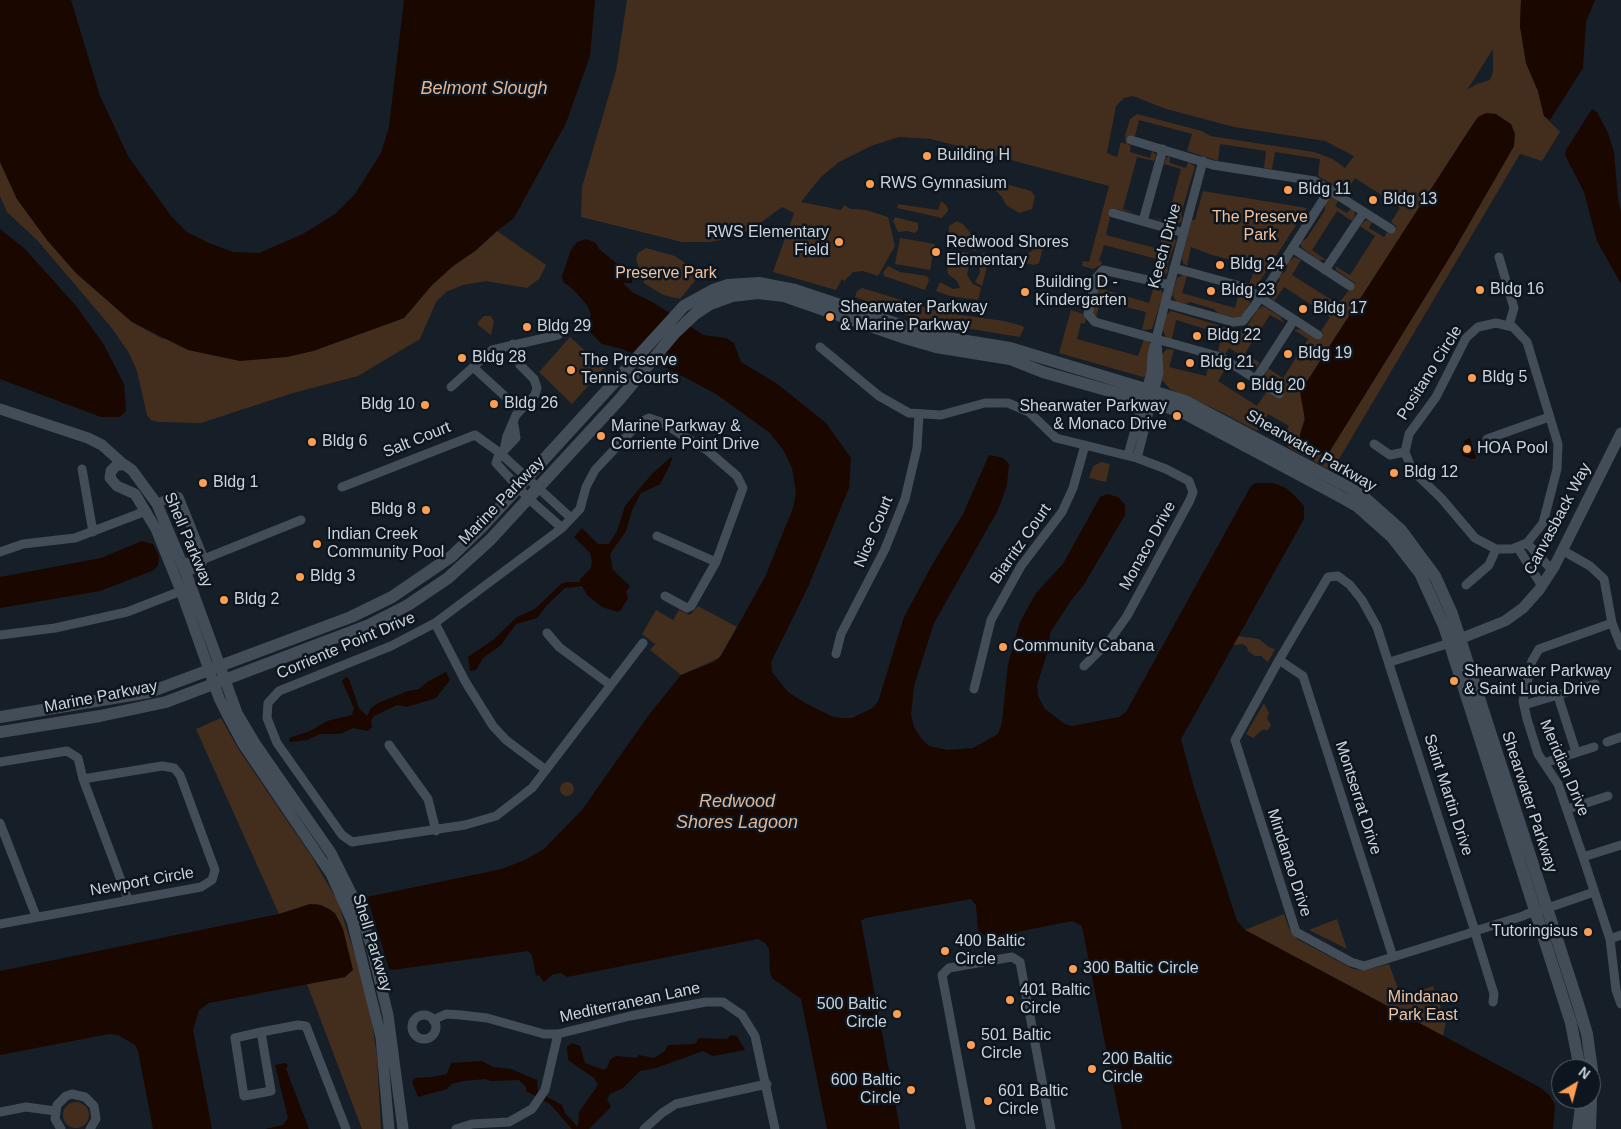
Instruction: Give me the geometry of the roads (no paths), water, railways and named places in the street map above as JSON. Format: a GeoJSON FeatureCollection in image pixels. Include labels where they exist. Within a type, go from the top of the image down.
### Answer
{"type":"FeatureCollection","features":[{"type":"Feature","properties":{"kind":"main road","name":"Marine Parkway"},"geometry":{"type":"LineString","coordinates":[[0,718],[150,692],[351,617],[407,588],[452,556],[484,526],[684,306],[721,287],[759,283],[844,303]]}},
{"type":"Feature","properties":{"kind":"main road","name":"Marine Parkway"},"geometry":{"type":"LineString","coordinates":[[0,732],[149,707],[219,683],[369,625],[408,605],[448,578],[482,548],[634,383],[674,334],[695,314],[725,298],[758,293],[784,296],[867,325]]}},
{"type":"Feature","properties":{"kind":"main road"},"geometry":{"type":"LineString","coordinates":[[844,303],[867,325]]}},
{"type":"Feature","properties":{"kind":"main road","name":"Shearwater Parkway"},"geometry":{"type":"LineString","coordinates":[[844,303],[936,336],[1010,348],[1150,395],[1195,417],[1341,497],[1378,524],[1397,543],[1420,573],[1455,641],[1541,910],[1586,1034],[1593,1084],[1590,1129]]}},
{"type":"Feature","properties":{"kind":"main road","name":"Shearwater Parkway"},"geometry":{"type":"LineString","coordinates":[[867,325],[936,347],[1010,359],[1044,372],[1150,395]]}},
{"type":"Feature","properties":{"kind":"main road","name":"Shearwater Parkway"},"geometry":{"type":"LineString","coordinates":[[1541,910],[1571,1023],[1578,1059]]}},
{"type":"Feature","properties":{"kind":"main road"},"geometry":{"type":"LineString","coordinates":[[1578,1129],[1581,1109]]}},
{"type":"Feature","properties":{"kind":"street"},"geometry":{"type":"LineString","coordinates":[[1131,140],[1213,165],[1312,180],[1330,189],[1391,229]]}},
{"type":"Feature","properties":{"kind":"street"},"geometry":{"type":"LineString","coordinates":[[1143,221],[1163,149]]}},
{"type":"Feature","properties":{"kind":"street","name":"Keech Drive"},"geometry":{"type":"LineString","coordinates":[[1150,395],[1159,364],[1156,338],[1203,161]]}},
{"type":"Feature","properties":{"kind":"street"},"geometry":{"type":"LineString","coordinates":[[1165,303],[1237,322],[1245,319],[1330,189]]}},
{"type":"Feature","properties":{"kind":"street"},"geometry":{"type":"LineString","coordinates":[[1325,270],[1364,212]]}},
{"type":"Feature","properties":{"kind":"street"},"geometry":{"type":"LineString","coordinates":[[1113,213],[1184,233]]}},
{"type":"Feature","properties":{"kind":"street"},"geometry":{"type":"LineString","coordinates":[[1292,248],[1350,286]]}},
{"type":"Feature","properties":{"kind":"street"},"geometry":{"type":"LineString","coordinates":[[1374,444],[1390,455],[1405,452],[1412,470],[1442,499],[1475,538],[1496,549],[1518,548],[1527,543],[1543,522],[1558,461],[1558,444],[1528,345],[1522,334],[1509,325],[1514,308],[1498,257]]}},
{"type":"Feature","properties":{"kind":"street"},"geometry":{"type":"LineString","coordinates":[[1174,268],[1244,287],[1318,335]]}},
{"type":"Feature","properties":{"kind":"street"},"geometry":{"type":"LineString","coordinates":[[1170,285],[1103,270],[1096,277],[1088,314],[1094,321],[1221,357],[1279,394]]}},
{"type":"Feature","properties":{"kind":"street"},"geometry":{"type":"LineString","coordinates":[[1256,379],[1294,320]]}},
{"type":"Feature","properties":{"kind":"street","name":"Positano Circle"},"geometry":{"type":"LineString","coordinates":[[1405,452],[1409,434],[1436,396],[1468,336],[1484,324],[1509,325]]}},
{"type":"Feature","properties":{"kind":"street"},"geometry":{"type":"LineString","coordinates":[[452,387],[492,350],[558,335]]}},
{"type":"Feature","properties":{"kind":"street"},"geometry":{"type":"LineString","coordinates":[[514,344],[520,364],[534,379],[537,387],[535,395],[515,418],[514,425],[508,433],[496,463],[523,482],[539,488],[571,518]]}},
{"type":"Feature","properties":{"kind":"street","name":"Monaco Drive"},"geometry":{"type":"LineString","coordinates":[[820,347],[878,396],[901,410],[920,415],[958,412],[984,403],[1008,403],[1029,412],[1056,438],[1133,456],[1185,478],[1191,484],[1193,492],[1121,627],[1084,666]]}},
{"type":"Feature","properties":{"kind":"street"},"geometry":{"type":"LineString","coordinates":[[473,367],[520,410]]}},
{"type":"Feature","properties":{"kind":"street"},"geometry":{"type":"LineString","coordinates":[[1133,456],[1150,395]]}},
{"type":"Feature","properties":{"kind":"street"},"geometry":{"type":"LineString","coordinates":[[0,409],[88,438],[102,445],[123,464]]}},
{"type":"Feature","properties":{"kind":"street","name":"Nice Court"},"geometry":{"type":"LineString","coordinates":[[836,654],[840,634],[885,549],[905,499],[917,448],[920,415]]}},
{"type":"Feature","properties":{"kind":"street"},"geometry":{"type":"LineString","coordinates":[[1486,439],[1549,417]]}},
{"type":"Feature","properties":{"kind":"street","name":"Corriente Point Drive"},"geometry":{"type":"LineString","coordinates":[[643,643],[609,684],[524,797],[496,816],[436,831],[361,843],[346,839],[277,743],[266,713],[270,700],[279,691],[391,646],[435,623],[562,528],[580,508],[586,487],[595,470],[646,418],[655,419],[708,451],[732,471],[741,483],[742,493],[716,562],[690,607],[686,608],[665,596]]}},
{"type":"Feature","properties":{"kind":"street","name":"Canvasback Way"},"geometry":{"type":"LineString","coordinates":[[1455,641],[1505,621],[1523,608],[1542,586],[1552,570],[1621,433]]}},
{"type":"Feature","properties":{"kind":"street","name":"Salt Court"},"geometry":{"type":"LineString","coordinates":[[342,486],[473,434],[480,437],[491,448],[502,452],[523,482]]}},
{"type":"Feature","properties":{"kind":"street","name":"Biarritz Court"},"geometry":{"type":"LineString","coordinates":[[974,688],[991,620],[1021,566],[1062,512],[1073,488],[1085,445]]}},
{"type":"Feature","properties":{"kind":"street","name":"Shell Parkway"},"geometry":{"type":"LineString","coordinates":[[214,668],[166,551],[146,511],[135,494],[117,486],[111,480],[112,469],[117,465],[123,464],[133,472],[157,504],[184,568],[214,668],[242,744],[319,855],[352,921],[380,1029],[389,1129]]}},
{"type":"Feature","properties":{"kind":"street"},"geometry":{"type":"LineString","coordinates":[[82,470],[93,532]]}},
{"type":"Feature","properties":{"kind":"street"},"geometry":{"type":"LineString","coordinates":[[523,482],[529,499],[562,528]]}},
{"type":"Feature","properties":{"kind":"street"},"geometry":{"type":"LineString","coordinates":[[157,504],[174,495],[179,497],[204,558]]}},
{"type":"Feature","properties":{"kind":"street"},"geometry":{"type":"LineString","coordinates":[[0,552],[23,544],[74,538],[146,511]]}},
{"type":"Feature","properties":{"kind":"street"},"geometry":{"type":"LineString","coordinates":[[184,568],[201,565],[204,558],[301,520]]}},
{"type":"Feature","properties":{"kind":"street"},"geometry":{"type":"LineString","coordinates":[[657,536],[716,562]]}},
{"type":"Feature","properties":{"kind":"street"},"geometry":{"type":"LineString","coordinates":[[1527,543],[1552,570]]}},
{"type":"Feature","properties":{"kind":"street"},"geometry":{"type":"LineString","coordinates":[[1518,548],[1542,586]]}},
{"type":"Feature","properties":{"kind":"street"},"geometry":{"type":"LineString","coordinates":[[1466,585],[1490,565],[1496,549]]}},
{"type":"Feature","properties":{"kind":"street"},"geometry":{"type":"LineString","coordinates":[[1562,550],[1590,566],[1601,575],[1607,589],[1612,622],[1621,646]]}},
{"type":"Feature","properties":{"kind":"street","name":"Saint Martin Drive"},"geometry":{"type":"LineString","coordinates":[[1332,575],[1343,579],[1362,600],[1377,627],[1390,662],[1475,931],[1494,994],[1493,1002]]}},
{"type":"Feature","properties":{"kind":"street","name":"Mindanao Drive"},"geometry":{"type":"LineString","coordinates":[[1332,575],[1324,582],[1235,740],[1294,928],[1300,936],[1356,964],[1364,966],[1594,892]]}},
{"type":"Feature","properties":{"kind":"street"},"geometry":{"type":"LineString","coordinates":[[0,635],[55,628],[127,612],[181,591]]}},
{"type":"Feature","properties":{"kind":"street","name":"Meridian Drive"},"geometry":{"type":"LineString","coordinates":[[1612,622],[1539,648],[1532,661],[1525,690],[1524,705],[1538,754],[1558,784],[1584,857],[1610,939],[1621,1004]]}},
{"type":"Feature","properties":{"kind":"street"},"geometry":{"type":"LineString","coordinates":[[435,623],[465,681],[492,726],[506,740],[546,770]]}},
{"type":"Feature","properties":{"kind":"street"},"geometry":{"type":"LineString","coordinates":[[547,633],[560,647],[609,684]]}},
{"type":"Feature","properties":{"kind":"street"},"geometry":{"type":"LineString","coordinates":[[1390,662],[1455,641]]}},
{"type":"Feature","properties":{"kind":"street","name":"Montserrat Drive"},"geometry":{"type":"LineString","coordinates":[[1279,660],[1303,676],[1393,956]]}},
{"type":"Feature","properties":{"kind":"street","name":"Shell Parkway"},"geometry":{"type":"LineString","coordinates":[[219,683],[256,745],[331,853],[357,905],[371,945],[388,1015],[403,1129]]}},
{"type":"Feature","properties":{"kind":"street"},"geometry":{"type":"LineString","coordinates":[[1524,705],[1595,684]]}},
{"type":"Feature","properties":{"kind":"street"},"geometry":{"type":"LineString","coordinates":[[1558,696],[1576,752]]}},
{"type":"Feature","properties":{"kind":"street"},"geometry":{"type":"LineString","coordinates":[[1607,742],[1621,737]]}},
{"type":"Feature","properties":{"kind":"street"},"geometry":{"type":"LineString","coordinates":[[389,745],[428,799],[436,831]]}},
{"type":"Feature","properties":{"kind":"street"},"geometry":{"type":"LineString","coordinates":[[1544,763],[1594,747]]}},
{"type":"Feature","properties":{"kind":"street"},"geometry":{"type":"LineString","coordinates":[[0,762],[68,751],[78,758],[83,779],[128,899]]}},
{"type":"Feature","properties":{"kind":"street","name":"Newport Circle"},"geometry":{"type":"LineString","coordinates":[[0,924],[204,886],[212,880],[215,867],[180,775],[174,768],[162,766],[83,779]]}},
{"type":"Feature","properties":{"kind":"street"},"geometry":{"type":"LineString","coordinates":[[1568,809],[1608,796]]}},
{"type":"Feature","properties":{"kind":"street"},"geometry":{"type":"LineString","coordinates":[[0,823],[36,916]]}},
{"type":"Feature","properties":{"kind":"street"},"geometry":{"type":"LineString","coordinates":[[1584,857],[1621,844]]}},
{"type":"Feature","properties":{"kind":"street"},"geometry":{"type":"LineString","coordinates":[[1610,939],[1621,935]]}},
{"type":"Feature","properties":{"kind":"street"},"geometry":{"type":"LineString","coordinates":[[971,1129],[942,975],[949,968],[1012,957],[1020,964],[1050,1129]]}},
{"type":"Feature","properties":{"kind":"street","name":"Mediterranean Lane"},"geometry":{"type":"LineString","coordinates":[[433,1020],[446,1014],[461,1015],[487,1018],[544,1034],[558,1034],[630,1016],[706,1002],[723,1002],[737,1010],[751,1026],[759,1048],[775,1129]]}},
{"type":"Feature","properties":{"kind":"street"},"geometry":{"type":"LineString","coordinates":[[260,1032],[271,1091],[244,1096],[235,1038],[260,1032],[298,1024],[306,1026],[346,1129]]}},
{"type":"Feature","properties":{"kind":"street"},"geometry":{"type":"LineString","coordinates":[[456,1129],[472,1124],[509,1122],[523,1116],[539,1101],[545,1090],[558,1034]]}},
{"type":"Feature","properties":{"kind":"street"},"geometry":{"type":"LineString","coordinates":[[644,1129],[662,1113],[676,1104],[767,1084]]}},
{"type":"Feature","properties":{"kind":"street"},"geometry":{"type":"LineString","coordinates":[[61,1129],[55,1119],[57,1105],[66,1096],[79,1094],[85,1096],[94,1106],[96,1112],[96,1118],[90,1129]]}},
{"type":"Feature","properties":{"kind":"street"},"geometry":{"type":"LineString","coordinates":[[0,1112],[26,1107],[55,1112]]}},
{"type":"Feature","properties":{"kind":"water","name":"Belmont Slough"},"geometry":{"type":"Polygon","coordinates":[[[0,0],[71,0],[100,96],[128,156],[171,216],[187,232],[209,243],[233,252],[259,253],[303,234],[335,214],[355,194],[381,153],[389,127],[404,0],[595,0],[590,56],[566,123],[514,218],[432,285],[404,318],[313,351],[287,357],[240,361],[188,350],[132,322],[76,273],[47,240],[17,199],[0,162],[0,0]]]}},
{"type":"Feature","properties":{"kind":"water"},"geometry":{"type":"Polygon","coordinates":[[[1521,0],[1595,0],[1586,22],[1583,68],[1550,120],[1544,116],[1538,91],[1526,63],[1520,26],[1521,0]]]}},
{"type":"Feature","properties":{"kind":"water"},"geometry":{"type":"Polygon","coordinates":[[[1592,109],[1597,112],[1608,133],[1614,152],[1621,212],[1621,284],[1597,241],[1584,192],[1565,155],[1566,150],[1592,109]]]}},
{"type":"Feature","properties":{"kind":"water"},"geometry":{"type":"Polygon","coordinates":[[[1486,113],[1496,114],[1511,124],[1515,134],[1514,146],[1454,250],[1389,356],[1328,454],[1323,455],[1300,441],[1300,434],[1305,420],[1300,392],[1469,130],[1478,117],[1486,113]]]}},
{"type":"Feature","properties":{"kind":"water"},"geometry":{"type":"Polygon","coordinates":[[[0,229],[25,249],[77,307],[104,345],[124,384],[126,411],[120,417],[101,417],[0,379],[0,229]]]}},
{"type":"Feature","properties":{"kind":"water","name":"Redwood Shores Lagoon"},"geometry":{"type":"Polygon","coordinates":[[[586,239],[596,243],[599,249],[632,276],[632,283],[623,283],[632,292],[654,303],[703,335],[726,338],[734,343],[741,362],[776,383],[826,423],[851,458],[849,488],[808,587],[771,662],[772,672],[788,692],[831,716],[852,718],[871,709],[878,702],[904,617],[932,565],[963,514],[989,455],[1003,458],[1009,464],[1007,485],[998,510],[934,623],[914,686],[911,715],[914,727],[929,746],[947,750],[973,748],[998,734],[1002,722],[1008,664],[1020,622],[1036,593],[1063,564],[1100,497],[1107,494],[1118,497],[1125,505],[1125,515],[1083,586],[1072,599],[1050,633],[1050,644],[1037,685],[1038,696],[1045,709],[1065,724],[1072,726],[1119,717],[1126,712],[1251,486],[1256,483],[1273,483],[1286,488],[1295,496],[1304,506],[1304,519],[1181,739],[1193,784],[1237,921],[1245,930],[1541,1088],[1550,1096],[1551,1109],[1555,1109],[1553,1129],[1122,1129],[1082,926],[1072,921],[996,936],[985,936],[978,930],[976,905],[971,899],[865,918],[861,921],[900,1129],[827,1129],[801,999],[772,978],[769,949],[765,943],[758,939],[567,977],[561,973],[552,975],[544,982],[539,975],[536,976],[532,955],[528,951],[389,969],[367,897],[502,869],[525,860],[544,849],[582,810],[648,716],[681,675],[714,662],[721,656],[765,577],[793,508],[796,493],[792,468],[784,451],[770,433],[716,394],[667,368],[622,349],[602,344],[590,332],[588,324],[591,314],[587,305],[574,290],[563,282],[562,276],[571,250],[577,242],[586,239]]]}},
{"type":"Feature","properties":{"kind":"water","name":"HOA Pool"},"geometry":{"type":"Polygon","coordinates":[[[1470,438],[1476,458],[1472,459],[1463,456],[1460,450],[1465,440],[1470,438]]]}},
{"type":"Feature","properties":{"kind":"water"},"geometry":{"type":"Polygon","coordinates":[[[671,457],[670,465],[660,484],[641,493],[632,510],[626,531],[610,554],[613,570],[630,586],[626,592],[628,598],[621,610],[618,612],[602,607],[587,595],[582,586],[565,588],[547,605],[537,618],[516,624],[501,645],[483,658],[476,670],[470,671],[468,657],[493,640],[517,617],[535,609],[561,584],[580,582],[580,579],[591,568],[592,560],[590,553],[574,537],[582,528],[598,544],[609,544],[617,531],[625,506],[651,475],[671,457]]]}},
{"type":"Feature","properties":{"kind":"water"},"geometry":{"type":"Polygon","coordinates":[[[142,541],[153,544],[159,556],[158,566],[152,571],[100,591],[0,608],[0,577],[101,558],[142,541]]]}},
{"type":"Feature","properties":{"kind":"water"},"geometry":{"type":"Polygon","coordinates":[[[446,672],[450,680],[436,698],[407,707],[397,705],[374,716],[371,720],[372,727],[368,731],[353,728],[340,734],[320,734],[307,740],[290,742],[289,738],[310,731],[327,721],[352,715],[354,708],[342,681],[346,677],[349,679],[359,708],[367,716],[371,708],[378,703],[408,691],[419,689],[427,682],[446,672]]]}},
{"type":"Feature","properties":{"kind":"water"},"geometry":{"type":"Polygon","coordinates":[[[310,904],[321,905],[335,913],[343,929],[353,970],[345,977],[209,1003],[199,1010],[193,1030],[212,1129],[153,1129],[138,1051],[135,1045],[118,1035],[109,1034],[0,1055],[0,971],[279,914],[310,904]]]}},
{"type":"Feature","properties":{"kind":"water"},"geometry":{"type":"Polygon","coordinates":[[[731,1035],[737,1036],[745,1050],[713,1056],[703,1051],[656,1068],[640,1071],[623,1088],[610,1094],[607,1099],[611,1107],[589,1129],[572,1129],[550,1104],[526,1091],[526,1087],[519,1080],[491,1081],[485,1079],[463,1081],[452,1084],[447,1089],[418,1097],[412,1082],[415,1078],[447,1074],[451,1063],[482,1061],[493,1067],[511,1069],[537,1080],[538,1092],[562,1105],[565,1113],[578,1127],[579,1112],[598,1085],[594,1078],[568,1060],[567,1047],[572,1043],[580,1046],[585,1063],[604,1070],[607,1068],[610,1060],[616,1056],[637,1058],[639,1055],[654,1058],[665,1051],[668,1045],[695,1044],[699,1038],[727,1039],[731,1035]]]}},
{"type":"Feature","properties":{"kind":"water"},"geometry":{"type":"Polygon","coordinates":[[[285,1063],[288,1065],[286,1069],[309,1129],[265,1129],[283,1125],[288,1118],[275,1065],[285,1063]]]}},
{"type":"Feature","properties":{"kind":"place","name":"Building H"},"geometry":{"type":"Point","coordinates":[927,156]}},
{"type":"Feature","properties":{"kind":"place","name":"RWS Gymnasium"},"geometry":{"type":"Point","coordinates":[870,184]}},
{"type":"Feature","properties":{"kind":"place","name":"Bldg 11"},"geometry":{"type":"Point","coordinates":[1288,190]}},
{"type":"Feature","properties":{"kind":"place","name":"Bldg 13"},"geometry":{"type":"Point","coordinates":[1373,200]}},
{"type":"Feature","properties":{"kind":"place","name":"RWS Elementary Field"},"geometry":{"type":"Point","coordinates":[839,242]}},
{"type":"Feature","properties":{"kind":"place","name":"Redwood Shores Elementary"},"geometry":{"type":"Point","coordinates":[936,252]}},
{"type":"Feature","properties":{"kind":"place","name":"Bldg 24"},"geometry":{"type":"Point","coordinates":[1220,265]}},
{"type":"Feature","properties":{"kind":"place","name":"Bldg 16"},"geometry":{"type":"Point","coordinates":[1480,290]}},
{"type":"Feature","properties":{"kind":"place","name":"Bldg 23"},"geometry":{"type":"Point","coordinates":[1211,291]}},
{"type":"Feature","properties":{"kind":"place","name":"Building D - Kindergarten"},"geometry":{"type":"Point","coordinates":[1025,292]}},
{"type":"Feature","properties":{"kind":"place","name":"Bldg 17"},"geometry":{"type":"Point","coordinates":[1303,309]}},
{"type":"Feature","properties":{"kind":"place","name":"Shearwater Parkway & Marine Parkway"},"geometry":{"type":"Point","coordinates":[830,317]}},
{"type":"Feature","properties":{"kind":"place","name":"Bldg 29"},"geometry":{"type":"Point","coordinates":[527,327]}},
{"type":"Feature","properties":{"kind":"place","name":"Bldg 22"},"geometry":{"type":"Point","coordinates":[1197,336]}},
{"type":"Feature","properties":{"kind":"place","name":"Bldg 19"},"geometry":{"type":"Point","coordinates":[1288,354]}},
{"type":"Feature","properties":{"kind":"place","name":"Bldg 28"},"geometry":{"type":"Point","coordinates":[462,358]}},
{"type":"Feature","properties":{"kind":"place","name":"Bldg 21"},"geometry":{"type":"Point","coordinates":[1190,363]}},
{"type":"Feature","properties":{"kind":"place","name":"The Preserve Tennis Courts"},"geometry":{"type":"Point","coordinates":[571,370]}},
{"type":"Feature","properties":{"kind":"place","name":"Bldg 5"},"geometry":{"type":"Point","coordinates":[1472,378]}},
{"type":"Feature","properties":{"kind":"place","name":"Bldg 20"},"geometry":{"type":"Point","coordinates":[1241,386]}},
{"type":"Feature","properties":{"kind":"place","name":"Bldg 26"},"geometry":{"type":"Point","coordinates":[494,404]}},
{"type":"Feature","properties":{"kind":"place","name":"Bldg 10"},"geometry":{"type":"Point","coordinates":[425,405]}},
{"type":"Feature","properties":{"kind":"place","name":"Shearwater Parkway & Monaco Drive"},"geometry":{"type":"Point","coordinates":[1177,416]}},
{"type":"Feature","properties":{"kind":"place","name":"Marine Parkway & Corriente Point Drive"},"geometry":{"type":"Point","coordinates":[601,436]}},
{"type":"Feature","properties":{"kind":"place","name":"Bldg 6"},"geometry":{"type":"Point","coordinates":[312,442]}},
{"type":"Feature","properties":{"kind":"place","name":"HOA Pool"},"geometry":{"type":"Point","coordinates":[1467,449]}},
{"type":"Feature","properties":{"kind":"place","name":"Bldg 12"},"geometry":{"type":"Point","coordinates":[1394,473]}},
{"type":"Feature","properties":{"kind":"place","name":"Bldg 1"},"geometry":{"type":"Point","coordinates":[203,483]}},
{"type":"Feature","properties":{"kind":"place","name":"Bldg 8"},"geometry":{"type":"Point","coordinates":[426,510]}},
{"type":"Feature","properties":{"kind":"place","name":"Indian Creek Community Pool"},"geometry":{"type":"Point","coordinates":[317,544]}},
{"type":"Feature","properties":{"kind":"place","name":"Bldg 3"},"geometry":{"type":"Point","coordinates":[300,577]}},
{"type":"Feature","properties":{"kind":"place","name":"Bldg 2"},"geometry":{"type":"Point","coordinates":[224,600]}},
{"type":"Feature","properties":{"kind":"place","name":"Community Cabana"},"geometry":{"type":"Point","coordinates":[1003,647]}},
{"type":"Feature","properties":{"kind":"place","name":"Shearwater Parkway & Saint Lucia Drive"},"geometry":{"type":"Point","coordinates":[1454,681]}},
{"type":"Feature","properties":{"kind":"place","name":"Tutoringisus"},"geometry":{"type":"Point","coordinates":[1588,932]}},
{"type":"Feature","properties":{"kind":"place","name":"400 Baltic Circle"},"geometry":{"type":"Point","coordinates":[945,951]}},
{"type":"Feature","properties":{"kind":"place","name":"300 Baltic Circle"},"geometry":{"type":"Point","coordinates":[1073,969]}},
{"type":"Feature","properties":{"kind":"place","name":"401 Baltic Circle"},"geometry":{"type":"Point","coordinates":[1010,1000]}},
{"type":"Feature","properties":{"kind":"place","name":"500 Baltic Circle"},"geometry":{"type":"Point","coordinates":[897,1014]}},
{"type":"Feature","properties":{"kind":"place","name":"501 Baltic Circle"},"geometry":{"type":"Point","coordinates":[971,1045]}},
{"type":"Feature","properties":{"kind":"place","name":"200 Baltic Circle"},"geometry":{"type":"Point","coordinates":[1092,1069]}},
{"type":"Feature","properties":{"kind":"place","name":"600 Baltic Circle"},"geometry":{"type":"Point","coordinates":[911,1090]}},
{"type":"Feature","properties":{"kind":"place","name":"601 Baltic Circle"},"geometry":{"type":"Point","coordinates":[988,1101]}},
{"type":"Feature","properties":{"kind":"park label","name":"The Preserve Park"},"geometry":{"type":"Point","coordinates":[1260,227]}},
{"type":"Feature","properties":{"kind":"park label","name":"Preserve Park"},"geometry":{"type":"Point","coordinates":[666,274]}},
{"type":"Feature","properties":{"kind":"park label","name":"Mindanao Park East"},"geometry":{"type":"Point","coordinates":[1423,1007]}}]}
